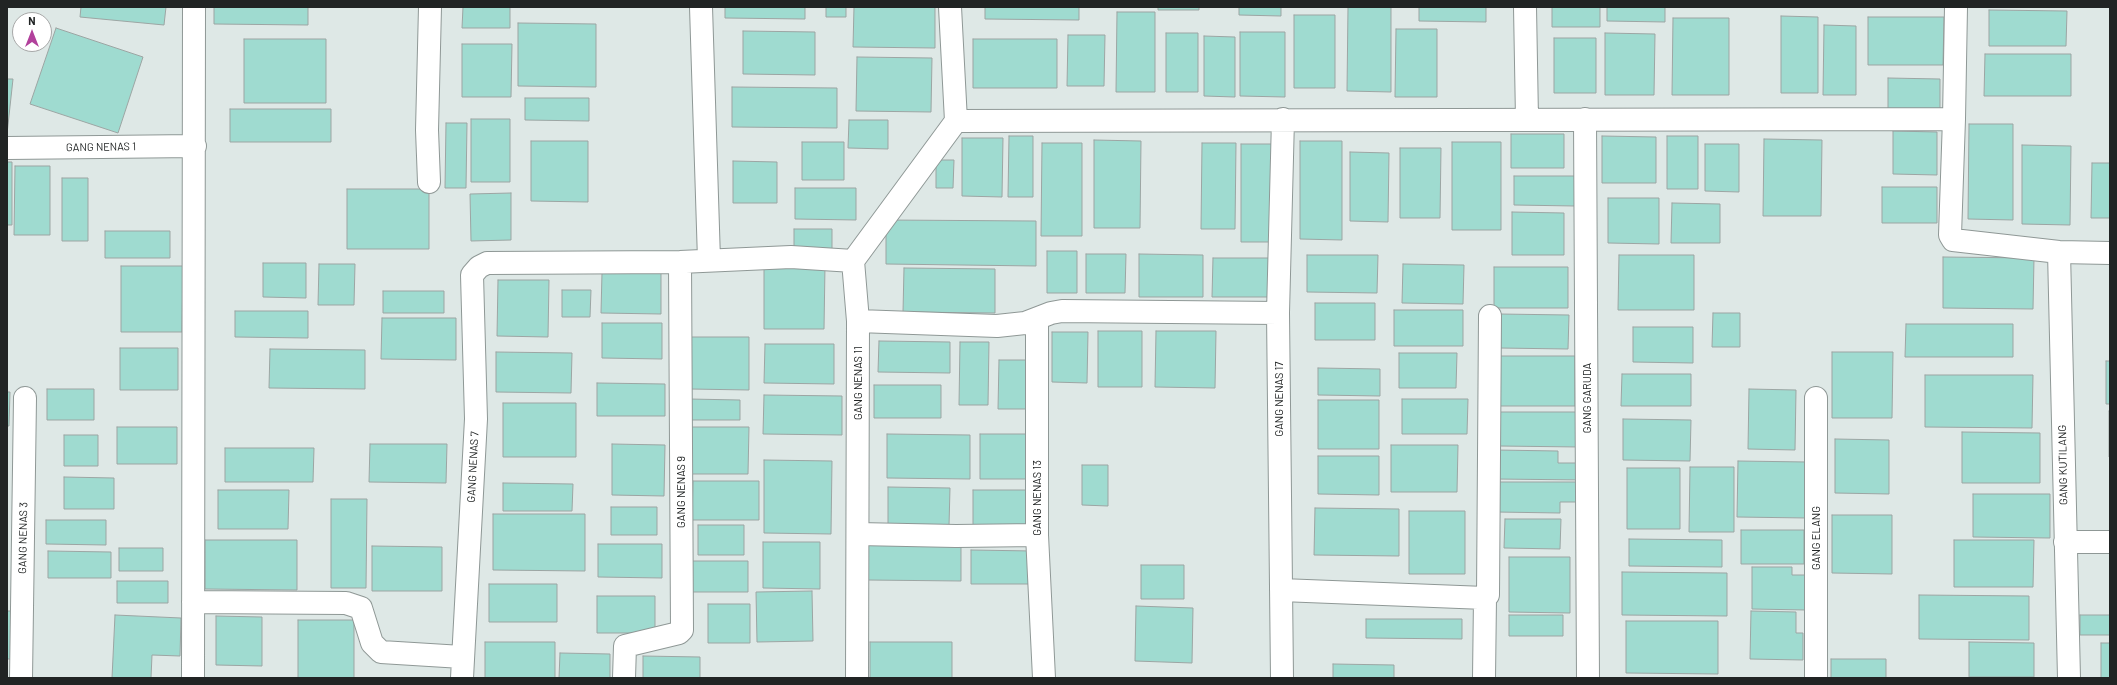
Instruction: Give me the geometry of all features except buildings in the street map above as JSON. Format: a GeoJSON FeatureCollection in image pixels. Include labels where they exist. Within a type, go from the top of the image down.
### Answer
{"type":"FeatureCollection","features":[{"type":"Feature","properties":{"kind":"street"},"geometry":{"type":"LineString","coordinates":[[193,678],[192,413],[195,146],[194,7]]}},
{"type":"Feature","properties":{"kind":"street"},"geometry":{"type":"LineString","coordinates":[[429,182],[428,130],[430,7]]}},
{"type":"Feature","properties":{"kind":"street"},"geometry":{"type":"LineString","coordinates":[[701,7],[709,260]]}},
{"type":"Feature","properties":{"kind":"street"},"geometry":{"type":"LineString","coordinates":[[680,262],[791,257],[853,261],[956,121],[950,7]]}},
{"type":"Feature","properties":{"kind":"street"},"geometry":{"type":"LineString","coordinates":[[1525,7],[1526,119]]}},
{"type":"Feature","properties":{"kind":"street"},"geometry":{"type":"LineString","coordinates":[[1956,7],[1950,235],[1952,240],[2059,252],[2110,253]]}},
{"type":"Feature","properties":{"kind":"street"},"geometry":{"type":"LineString","coordinates":[[956,121],[1283,119],[1954,119]]}},
{"type":"Feature","properties":{"kind":"street","name":"GANG NENAS 17"},"geometry":{"type":"LineString","coordinates":[[1282,678],[1278,313],[1283,119]]}},
{"type":"Feature","properties":{"kind":"street","name":"GANG GARUDA"},"geometry":{"type":"LineString","coordinates":[[1585,119],[1588,678]]}},
{"type":"Feature","properties":{"kind":"street","name":"GANG NENAS 1"},"geometry":{"type":"LineString","coordinates":[[7,148],[195,146]]}},
{"type":"Feature","properties":{"kind":"street","name":"GANG KUTILANG"},"geometry":{"type":"LineString","coordinates":[[2059,252],[2069,678]]}},
{"type":"Feature","properties":{"kind":"street","name":"GANG NENAS 11"},"geometry":{"type":"LineString","coordinates":[[853,261],[858,321],[857,678]]}},
{"type":"Feature","properties":{"kind":"street","name":"GANG NENAS 7"},"geometry":{"type":"LineString","coordinates":[[462,668],[476,419],[472,275],[486,263],[680,262]]}},
{"type":"Feature","properties":{"kind":"street","name":"GANG NENAS 9"},"geometry":{"type":"LineString","coordinates":[[624,678],[625,646],[679,633],[682,630],[680,262]]}},
{"type":"Feature","properties":{"kind":"street"},"geometry":{"type":"LineString","coordinates":[[858,321],[997,326],[1018,324],[1062,311],[1278,313]]}},
{"type":"Feature","properties":{"kind":"street"},"geometry":{"type":"LineString","coordinates":[[1484,678],[1485,598],[1489,594],[1490,316]]}},
{"type":"Feature","properties":{"kind":"street","name":"GANG NENAS 13"},"geometry":{"type":"LineString","coordinates":[[1037,319],[1037,535],[1044,678]]}},
{"type":"Feature","properties":{"kind":"street","name":"GANG NENAS 3"},"geometry":{"type":"LineString","coordinates":[[21,678],[25,398]]}},
{"type":"Feature","properties":{"kind":"street","name":"GANG ELANG"},"geometry":{"type":"LineString","coordinates":[[1816,398],[1816,678]]}},
{"type":"Feature","properties":{"kind":"street"},"geometry":{"type":"LineString","coordinates":[[858,534],[956,536],[1037,535]]}},
{"type":"Feature","properties":{"kind":"street"},"geometry":{"type":"LineString","coordinates":[[2065,542],[2110,542]]}},
{"type":"Feature","properties":{"kind":"street"},"geometry":{"type":"LineString","coordinates":[[1280,590],[1485,598]]}},
{"type":"Feature","properties":{"kind":"street"},"geometry":{"type":"LineString","coordinates":[[193,602],[346,603],[361,608],[372,643],[381,652],[462,668]]}}]}
